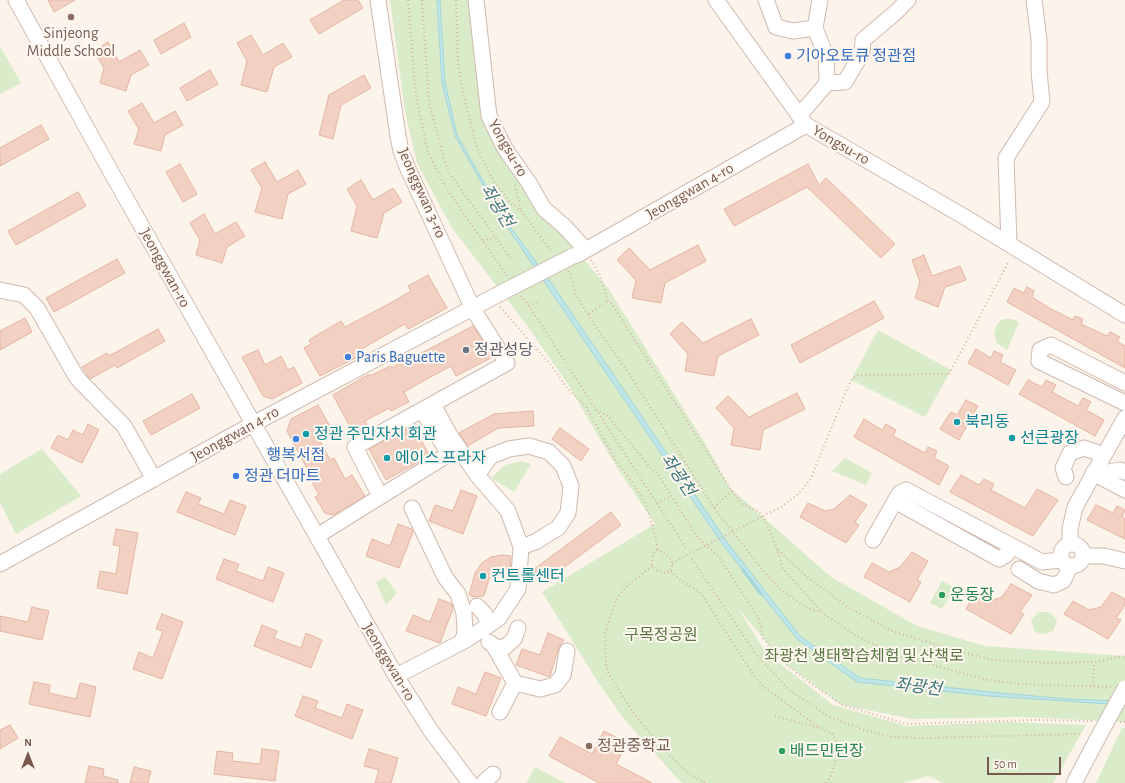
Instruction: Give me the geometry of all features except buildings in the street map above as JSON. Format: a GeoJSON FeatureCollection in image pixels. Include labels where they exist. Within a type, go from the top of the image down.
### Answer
{"type":"FeatureCollection","features":[{"type":"Feature","properties":{"kind":"street","name":"Jeonggwan-ro"},"geometry":{"type":"LineString","coordinates":[[16,0],[396,676],[431,731],[470,783]]}},
{"type":"Feature","properties":{"kind":"street","name":"Jeonggwan 3-ro"},"geometry":{"type":"LineString","coordinates":[[378,0],[401,151],[414,182],[474,309]]}},
{"type":"Feature","properties":{"kind":"street","name":"Yongsu-ro"},"geometry":{"type":"LineString","coordinates":[[476,0],[480,51],[489,116],[504,147],[529,183],[544,209],[564,226],[575,259]]}},
{"type":"Feature","properties":{"kind":"street","name":"Yongsu-ro"},"geometry":{"type":"LineString","coordinates":[[716,0],[802,120],[1125,315]]}},
{"type":"Feature","properties":{"kind":"street"},"geometry":{"type":"LineString","coordinates":[[766,0],[776,27],[793,31],[815,28]]}},
{"type":"Feature","properties":{"kind":"street"},"geometry":{"type":"LineString","coordinates":[[802,120],[827,83],[826,56],[815,28],[820,0]]}},
{"type":"Feature","properties":{"kind":"street"},"geometry":{"type":"LineString","coordinates":[[827,83],[845,82],[862,53],[863,40],[896,13],[908,0]]}},
{"type":"Feature","properties":{"kind":"street"},"geometry":{"type":"LineString","coordinates":[[1009,244],[1006,158],[1042,102],[1039,71],[1039,40],[1034,0]]}},
{"type":"Feature","properties":{"kind":"street","name":"Jeonggwan 4-ro"},"geometry":{"type":"LineString","coordinates":[[0,564],[253,424],[474,309],[498,301],[575,259],[802,120]]}},
{"type":"Feature","properties":{"kind":"street"},"geometry":{"type":"LineString","coordinates":[[0,290],[24,295],[37,308],[77,378],[124,426],[154,479]]}},
{"type":"Feature","properties":{"kind":"street"},"geometry":{"type":"LineString","coordinates":[[380,496],[355,447],[507,363],[474,309]]}},
{"type":"Feature","properties":{"kind":"street"},"geometry":{"type":"LineString","coordinates":[[1125,383],[1051,345],[1040,350],[1039,361],[1125,404]]}},
{"type":"Feature","properties":{"kind":"street"},"geometry":{"type":"LineString","coordinates":[[396,676],[462,642],[498,619],[518,589],[521,547],[508,511],[477,475],[449,434],[428,407]]}},
{"type":"Feature","properties":{"kind":"street"},"geometry":{"type":"LineString","coordinates":[[317,536],[449,454],[428,407]]}},
{"type":"Feature","properties":{"kind":"street"},"geometry":{"type":"LineString","coordinates":[[1070,544],[1070,529],[1075,507],[1099,476],[1104,455],[1125,418]]}},
{"type":"Feature","properties":{"kind":"street"},"geometry":{"type":"LineString","coordinates":[[477,475],[492,456],[509,449],[529,446],[549,452],[563,466],[571,486],[568,513],[558,528],[535,542],[521,547]]}},
{"type":"Feature","properties":{"kind":"street"},"geometry":{"type":"LineString","coordinates":[[1066,478],[1063,468],[1070,452],[1084,448],[1104,455]]}},
{"type":"Feature","properties":{"kind":"street"},"geometry":{"type":"LineString","coordinates":[[1099,476],[1120,470],[1125,472]]}},
{"type":"Feature","properties":{"kind":"street"},"geometry":{"type":"LineString","coordinates":[[1099,476],[1125,490]]}},
{"type":"Feature","properties":{"kind":"street"},"geometry":{"type":"LineString","coordinates":[[873,540],[900,493],[906,490],[1042,562],[1066,564],[1079,563],[1084,556]]}},
{"type":"Feature","properties":{"kind":"street"},"geometry":{"type":"LineString","coordinates":[[412,508],[445,576],[458,594],[464,613],[465,633],[462,642]]}},
{"type":"Feature","properties":{"kind":"street"},"geometry":{"type":"LineString","coordinates":[[1019,569],[1038,581],[1054,585],[1063,581],[1066,564],[1062,550],[1070,544],[1074,544],[1082,549],[1084,556]]}},
{"type":"Feature","properties":{"kind":"street"},"geometry":{"type":"LineString","coordinates":[[1084,556],[1104,556],[1125,561]]}},
{"type":"Feature","properties":{"kind":"street"},"geometry":{"type":"LineString","coordinates":[[477,606],[484,613],[483,629],[515,683],[540,689],[555,685],[563,675],[567,651]]}},
{"type":"Feature","properties":{"kind":"street"},"geometry":{"type":"LineString","coordinates":[[494,646],[504,648],[514,639],[518,628]]}},
{"type":"Feature","properties":{"kind":"street"},"geometry":{"type":"LineString","coordinates":[[500,712],[515,683]]}},
{"type":"Feature","properties":{"kind":"street"},"geometry":{"type":"LineString","coordinates":[[1074,783],[1099,727],[1121,688]]}},
{"type":"Feature","properties":{"kind":"path"},"geometry":{"type":"LineString","coordinates":[[408,0],[416,96],[428,152],[445,186],[508,278]]}},
{"type":"Feature","properties":{"kind":"path"},"geometry":{"type":"LineString","coordinates":[[421,0],[429,102],[444,158],[450,174],[512,260]]}},
{"type":"Feature","properties":{"kind":"path"},"geometry":{"type":"LineString","coordinates":[[456,0],[458,64],[464,97],[477,148],[494,182],[510,202],[521,211],[556,257]]}},
{"type":"Feature","properties":{"kind":"path"},"geometry":{"type":"LineString","coordinates":[[483,241],[495,237]]}},
{"type":"Feature","properties":{"kind":"path"},"geometry":{"type":"LineString","coordinates":[[821,612],[807,608],[781,590],[762,569],[714,508],[630,375],[575,293],[571,275],[575,259],[600,276],[608,301],[611,303],[732,490],[742,504],[763,516],[778,549],[783,569],[821,612],[855,635],[896,655],[984,679],[1018,684],[1121,688]]}},
{"type":"Feature","properties":{"kind":"path"},"geometry":{"type":"LineString","coordinates":[[672,564],[781,507],[797,495],[810,480],[852,380],[857,375],[949,374],[1008,263]]}},
{"type":"Feature","properties":{"kind":"path"},"geometry":{"type":"LineString","coordinates":[[516,290],[529,306],[686,548]]}},
{"type":"Feature","properties":{"kind":"path"},"geometry":{"type":"LineString","coordinates":[[529,306],[540,300]]}},
{"type":"Feature","properties":{"kind":"path"},"geometry":{"type":"LineString","coordinates":[[498,301],[551,365],[567,388],[586,407],[616,461],[633,483],[646,505],[658,549],[667,555],[672,564],[671,571]]}},
{"type":"Feature","properties":{"kind":"path"},"geometry":{"type":"LineString","coordinates":[[589,314],[608,301]]}},
{"type":"Feature","properties":{"kind":"path"},"geometry":{"type":"LineString","coordinates":[[596,410],[608,416],[652,470],[656,471],[697,537],[719,557],[759,619],[763,638],[778,658],[842,705],[907,724],[1033,720],[1099,727]]}},
{"type":"Feature","properties":{"kind":"path"},"geometry":{"type":"LineString","coordinates":[[714,508],[732,490]]}},
{"type":"Feature","properties":{"kind":"path"},"geometry":{"type":"LineString","coordinates":[[657,503],[671,497]]}},
{"type":"Feature","properties":{"kind":"path"},"geometry":{"type":"LineString","coordinates":[[658,549],[653,554],[652,566],[627,586],[619,595],[614,606],[605,633],[606,666],[609,675],[635,715],[666,752],[689,774],[706,783]]}},
{"type":"Feature","properties":{"kind":"path"},"geometry":{"type":"LineString","coordinates":[[778,549],[807,578],[851,609],[892,631],[960,652],[994,660],[1050,663],[1094,662],[1125,656]]}},
{"type":"Feature","properties":{"kind":"path"},"geometry":{"type":"LineString","coordinates":[[692,559],[755,653],[789,690],[830,718],[864,730],[892,737],[925,738],[1080,734]]}},
{"type":"Feature","properties":{"kind":"path"},"geometry":{"type":"LineString","coordinates":[[652,566],[656,570],[665,573],[671,571]]}},
{"type":"Feature","properties":{"kind":"path"},"geometry":{"type":"LineString","coordinates":[[671,571],[680,580],[701,593],[752,673],[764,687],[820,728]]}},
{"type":"Feature","properties":{"kind":"path"},"geometry":{"type":"LineString","coordinates":[[1093,686],[1094,662]]}},
{"type":"Feature","properties":{"kind":"path"},"geometry":{"type":"LineString","coordinates":[[775,716],[820,728],[833,734],[836,743],[837,757],[831,775],[826,783]]}},
{"type":"Feature","properties":{"kind":"path"},"geometry":{"type":"LineString","coordinates":[[1118,722],[1125,722]]}},
{"type":"Feature","properties":{"kind":"green space","name":"좌광천 생태학습체험 및 산책로"},"geometry":{"type":"Polygon","coordinates":[[[390,0],[471,0],[485,111],[523,186],[608,288],[706,445],[730,488],[831,577],[917,626],[985,646],[1125,656],[1125,722],[1024,717],[913,719],[842,705],[783,662],[737,607],[763,648],[774,659],[833,705],[907,726],[1009,722],[1086,725],[1053,783],[944,783],[928,776],[903,783],[683,783],[678,779],[623,718],[598,682],[542,592],[655,524],[614,463],[569,386],[526,324],[452,228],[417,163],[405,111],[390,0]]]}},
{"type":"Feature","properties":{"kind":"green space"},"geometry":{"type":"Polygon","coordinates":[[[0,46],[21,83],[0,94],[0,46]]]}},
{"type":"Feature","properties":{"kind":"green space"},"geometry":{"type":"Polygon","coordinates":[[[1003,319],[1011,319],[1019,322],[1007,350],[997,343],[994,334],[997,324],[1003,319]]]}},
{"type":"Feature","properties":{"kind":"green space"},"geometry":{"type":"Polygon","coordinates":[[[878,330],[951,370],[925,417],[851,380],[878,330]]]}},
{"type":"Feature","properties":{"kind":"green space"},"geometry":{"type":"Polygon","coordinates":[[[42,449],[81,496],[16,534],[0,502],[0,474],[42,449]]]}},
{"type":"Feature","properties":{"kind":"green space"},"geometry":{"type":"Polygon","coordinates":[[[845,458],[872,473],[866,485],[832,471],[845,458]]]}},
{"type":"Feature","properties":{"kind":"green space"},"geometry":{"type":"Polygon","coordinates":[[[521,461],[531,464],[514,492],[491,478],[505,465],[521,461]]]}},
{"type":"Feature","properties":{"kind":"green space"},"geometry":{"type":"Polygon","coordinates":[[[385,577],[397,593],[386,605],[376,582],[385,577]]]}},
{"type":"Feature","properties":{"kind":"green space","name":"운동장"},"geometry":{"type":"Polygon","coordinates":[[[942,581],[955,588],[942,609],[930,603],[942,581]]]}},
{"type":"Feature","properties":{"kind":"green space"},"geometry":{"type":"Polygon","coordinates":[[[1038,612],[1048,612],[1054,616],[1057,621],[1053,631],[1044,634],[1035,632],[1031,621],[1038,612]]]}},
{"type":"Feature","properties":{"kind":"green space"},"geometry":{"type":"Polygon","coordinates":[[[1122,728],[1125,728],[1125,783],[1096,783],[1122,728]]]}},
{"type":"Feature","properties":{"kind":"green space"},"geometry":{"type":"Polygon","coordinates":[[[535,767],[565,783],[526,783],[535,767]]]}},
{"type":"Feature","properties":{"kind":"water"},"geometry":{"type":"Polygon","coordinates":[[[437,0],[440,0],[445,82],[457,135],[506,221],[550,281],[727,542],[800,636],[860,678],[1066,699],[1125,701],[1125,705],[989,696],[857,682],[797,639],[723,545],[504,222],[455,136],[442,83],[437,0]]]}},
{"type":"Feature","properties":{"kind":"waterway","name":"좌광천"},"geometry":{"type":"LineString","coordinates":[[743,570],[761,594]]}},
{"type":"Feature","properties":{"kind":"place","name":"Sinjeong Middle School"},"geometry":{"type":"Point","coordinates":[71,17]}},
{"type":"Feature","properties":{"kind":"place","name":"기아오토큐 정관점"},"geometry":{"type":"Point","coordinates":[788,56]}},
{"type":"Feature","properties":{"kind":"place","name":"정관성당"},"geometry":{"type":"Point","coordinates":[466,350]}},
{"type":"Feature","properties":{"kind":"place","name":"Paris Baguette"},"geometry":{"type":"Point","coordinates":[348,357]}},
{"type":"Feature","properties":{"kind":"place","name":"북리동"},"geometry":{"type":"Point","coordinates":[957,422]}},
{"type":"Feature","properties":{"kind":"place","name":"정관 주민자치 회관"},"geometry":{"type":"Point","coordinates":[306,434]}},
{"type":"Feature","properties":{"kind":"place","name":"선큰광장"},"geometry":{"type":"Point","coordinates":[1012,438]}},
{"type":"Feature","properties":{"kind":"place","name":"행복서점"},"geometry":{"type":"Point","coordinates":[296,439]}},
{"type":"Feature","properties":{"kind":"place","name":"에이스 프라자"},"geometry":{"type":"Point","coordinates":[387,458]}},
{"type":"Feature","properties":{"kind":"place","name":"정관 더마트"},"geometry":{"type":"Point","coordinates":[236,476]}},
{"type":"Feature","properties":{"kind":"place","name":"컨트롤센터"},"geometry":{"type":"Point","coordinates":[483,576]}},
{"type":"Feature","properties":{"kind":"place","name":"운동장"},"geometry":{"type":"Point","coordinates":[942,595]}},
{"type":"Feature","properties":{"kind":"place","name":"정관중학교"},"geometry":{"type":"Point","coordinates":[589,746]}},
{"type":"Feature","properties":{"kind":"place","name":"배드민턴장"},"geometry":{"type":"Point","coordinates":[782,751]}},
{"type":"Feature","properties":{"kind":"park label","name":"구목정공원"},"geometry":{"type":"Point","coordinates":[661,635]}}]}
